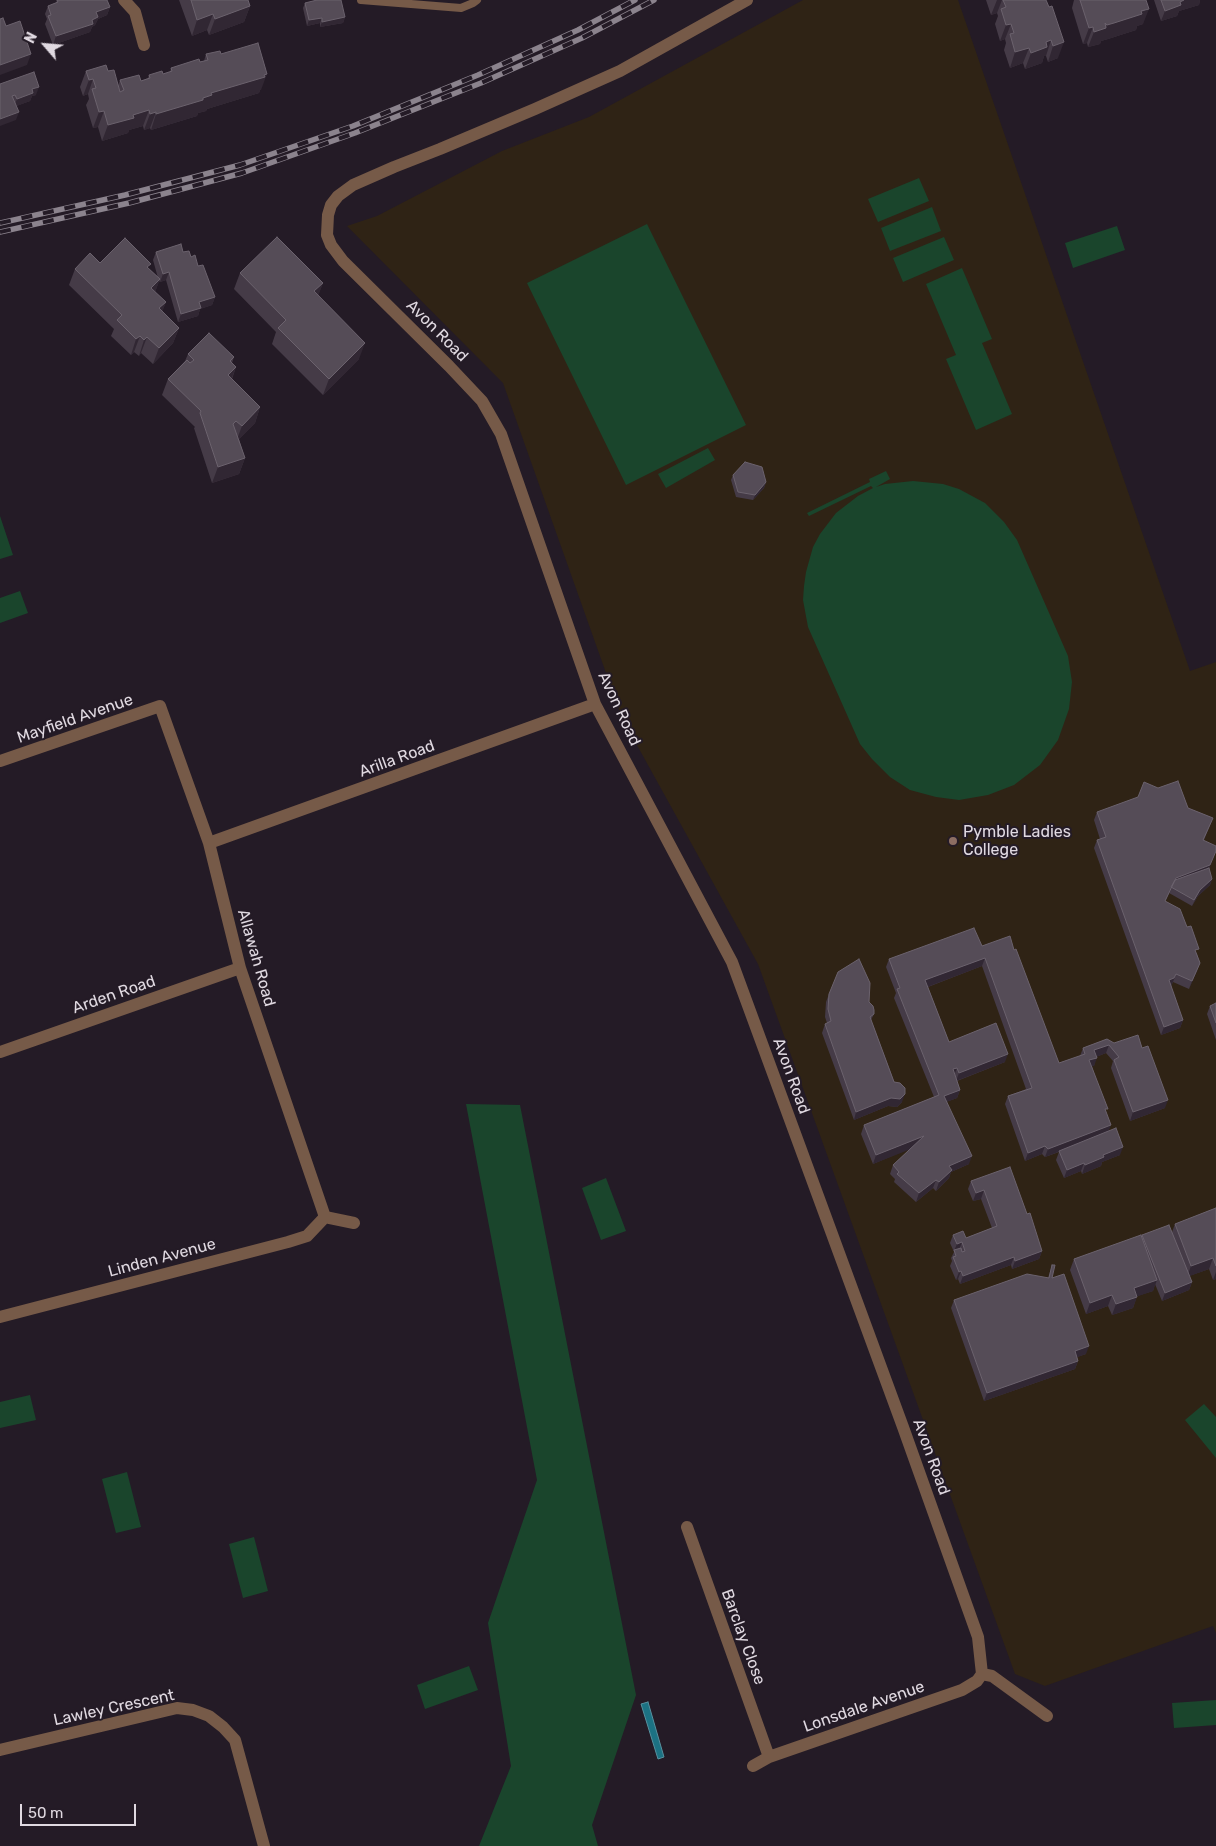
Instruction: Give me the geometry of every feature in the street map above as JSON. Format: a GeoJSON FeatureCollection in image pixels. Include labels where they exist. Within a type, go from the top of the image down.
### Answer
{"type":"FeatureCollection","features":[{"type":"Feature","properties":{"kind":"street"},"geometry":{"type":"LineString","coordinates":[[124,0],[134,12],[144,45]]}},
{"type":"Feature","properties":{"kind":"street","name":"Avon Road"},"geometry":{"type":"LineString","coordinates":[[748,0],[620,71],[535,109],[394,166],[353,185],[338,196],[331,205],[328,215],[327,235],[337,253],[482,401],[501,434],[595,704],[732,962],[978,1637],[982,1674]]}},
{"type":"Feature","properties":{"kind":"street","name":"Arilla Road"},"geometry":{"type":"LineString","coordinates":[[209,843],[595,704]]}},
{"type":"Feature","properties":{"kind":"street","name":"Allawah Road"},"geometry":{"type":"LineString","coordinates":[[160,706],[209,843],[240,968],[325,1217]]}},
{"type":"Feature","properties":{"kind":"street","name":"Mayfield Avenue"},"geometry":{"type":"LineString","coordinates":[[0,762],[160,706]]}},
{"type":"Feature","properties":{"kind":"street","name":"Arden Road"},"geometry":{"type":"LineString","coordinates":[[0,1052],[240,968]]}},
{"type":"Feature","properties":{"kind":"street"},"geometry":{"type":"LineString","coordinates":[[325,1217],[354,1223]]}},
{"type":"Feature","properties":{"kind":"street","name":"Linden Avenue"},"geometry":{"type":"LineString","coordinates":[[0,1317],[288,1242],[306,1236],[325,1217]]}},
{"type":"Feature","properties":{"kind":"street","name":"Barclay Close"},"geometry":{"type":"LineString","coordinates":[[686,1527],[770,1758]]}},
{"type":"Feature","properties":{"kind":"street"},"geometry":{"type":"LineString","coordinates":[[982,1674],[992,1676],[1047,1716]]}},
{"type":"Feature","properties":{"kind":"street","name":"Lonsdale Avenue"},"geometry":{"type":"LineString","coordinates":[[753,1766],[770,1758],[962,1690],[976,1681],[982,1674]]}},
{"type":"Feature","properties":{"kind":"street","name":"Lawley Crescent"},"geometry":{"type":"LineString","coordinates":[[0,1750],[176,1708],[193,1710],[209,1716],[224,1727],[235,1740],[264,1846]]}},
{"type":"Feature","properties":{"kind":"lane"},"geometry":{"type":"LineString","coordinates":[[361,0],[461,8],[476,0]]}},
{"type":"Feature","properties":{"kind":"shaded area","name":"Pymble Ladies College"},"geometry":{"type":"Polygon","coordinates":[[[803,0],[958,0],[1190,671],[1216,662],[1216,1633],[1213,1626],[1045,1686],[1015,1674],[758,964],[622,718],[503,383],[347,226],[377,216],[502,151],[589,117],[803,0]]]}},
{"type":"Feature","properties":{"kind":"green space"},"geometry":{"type":"Polygon","coordinates":[[[919,178],[929,201],[878,222],[868,199],[919,178]]]}},
{"type":"Feature","properties":{"kind":"green space"},"geometry":{"type":"Polygon","coordinates":[[[932,207],[941,231],[890,251],[881,228],[932,207]]]}},
{"type":"Feature","properties":{"kind":"green space"},"geometry":{"type":"Polygon","coordinates":[[[647,224],[746,425],[626,485],[527,283],[647,224]]]}},
{"type":"Feature","properties":{"kind":"green space"},"geometry":{"type":"Polygon","coordinates":[[[1117,226],[1125,250],[1073,268],[1065,243],[1117,226]]]}},
{"type":"Feature","properties":{"kind":"green space"},"geometry":{"type":"Polygon","coordinates":[[[944,237],[954,260],[903,282],[893,258],[944,237]]]}},
{"type":"Feature","properties":{"kind":"green space"},"geometry":{"type":"Polygon","coordinates":[[[962,268],[992,339],[982,343],[1012,414],[976,430],[946,359],[956,355],[926,284],[962,268]]]}},
{"type":"Feature","properties":{"kind":"green space"},"geometry":{"type":"Polygon","coordinates":[[[708,448],[715,460],[666,488],[658,474],[708,448]]]}},
{"type":"Feature","properties":{"kind":"green space"},"geometry":{"type":"Polygon","coordinates":[[[886,471],[890,479],[876,487],[885,484],[913,481],[943,484],[959,489],[985,503],[1004,522],[1017,540],[1068,656],[1072,682],[1069,709],[1058,740],[1040,765],[1014,785],[988,795],[959,800],[936,797],[910,790],[890,777],[860,744],[808,627],[803,600],[806,572],[813,547],[836,513],[858,496],[873,488],[871,486],[809,516],[807,513],[870,482],[869,479],[886,471]]]}},
{"type":"Feature","properties":{"kind":"green space"},"geometry":{"type":"Polygon","coordinates":[[[0,516],[13,555],[0,559],[0,516]]]}},
{"type":"Feature","properties":{"kind":"green space"},"geometry":{"type":"Polygon","coordinates":[[[20,591],[28,613],[0,623],[0,598],[20,591]]]}},
{"type":"Feature","properties":{"kind":"green space"},"geometry":{"type":"Polygon","coordinates":[[[466,1104],[520,1105],[636,1695],[592,1825],[598,1846],[479,1846],[511,1766],[488,1623],[537,1480],[466,1104]]]}},
{"type":"Feature","properties":{"kind":"green space"},"geometry":{"type":"Polygon","coordinates":[[[606,1178],[626,1231],[601,1240],[582,1188],[606,1178]]]}},
{"type":"Feature","properties":{"kind":"green space"},"geometry":{"type":"Polygon","coordinates":[[[30,1395],[36,1420],[0,1428],[0,1402],[30,1395]]]}},
{"type":"Feature","properties":{"kind":"green space"},"geometry":{"type":"Polygon","coordinates":[[[1204,1404],[1216,1417],[1216,1458],[1185,1420],[1204,1404]]]}},
{"type":"Feature","properties":{"kind":"green space"},"geometry":{"type":"Polygon","coordinates":[[[127,1472],[141,1527],[116,1533],[102,1479],[127,1472]]]}},
{"type":"Feature","properties":{"kind":"green space"},"geometry":{"type":"Polygon","coordinates":[[[254,1537],[268,1591],[243,1598],[229,1544],[254,1537]]]}},
{"type":"Feature","properties":{"kind":"green space"},"geometry":{"type":"Polygon","coordinates":[[[469,1666],[478,1690],[425,1709],[417,1685],[469,1666]]]}},
{"type":"Feature","properties":{"kind":"green space"},"geometry":{"type":"Polygon","coordinates":[[[1216,1700],[1216,1725],[1174,1728],[1172,1703],[1216,1700]]]}},
{"type":"Feature","properties":{"kind":"water"},"geometry":{"type":"Polygon","coordinates":[[[648,1702],[664,1757],[658,1759],[641,1704],[648,1702]]]}},
{"type":"Feature","properties":{"kind":"building"},"geometry":{"type":"Polygon","coordinates":[[[57,0],[107,0],[110,7],[96,12],[98,17],[92,20],[93,24],[56,36],[48,16],[51,15],[48,6],[58,2],[57,0]]]}},
{"type":"Feature","properties":{"kind":"building"},"geometry":{"type":"Polygon","coordinates":[[[191,0],[248,0],[250,6],[215,19],[213,14],[197,20],[191,0]]]}},
{"type":"Feature","properties":{"kind":"building"},"geometry":{"type":"Polygon","coordinates":[[[317,0],[341,0],[345,17],[322,22],[322,18],[309,20],[305,3],[317,0]]]}},
{"type":"Feature","properties":{"kind":"building"},"geometry":{"type":"Polygon","coordinates":[[[1003,0],[1046,0],[1049,7],[1052,6],[1064,42],[1053,46],[1051,40],[1046,42],[1047,47],[1031,53],[1029,48],[1015,52],[1010,34],[1014,33],[1011,24],[1006,25],[1001,9],[1006,7],[1003,0]]]}},
{"type":"Feature","properties":{"kind":"building"},"geometry":{"type":"Polygon","coordinates":[[[1080,0],[1146,0],[1149,9],[1141,11],[1142,14],[1114,23],[1107,25],[1105,23],[1106,28],[1094,32],[1093,27],[1089,28],[1080,0]]]}},
{"type":"Feature","properties":{"kind":"building"},"geometry":{"type":"Polygon","coordinates":[[[1161,0],[1184,0],[1180,2],[1181,5],[1165,11],[1161,0]]]}},
{"type":"Feature","properties":{"kind":"building"},"geometry":{"type":"Polygon","coordinates":[[[3,18],[6,26],[20,21],[31,54],[0,65],[0,19],[3,18]]]}},
{"type":"Feature","properties":{"kind":"building"},"geometry":{"type":"Polygon","coordinates":[[[258,43],[267,74],[264,75],[265,77],[211,93],[212,95],[203,98],[203,100],[156,114],[156,112],[150,114],[149,110],[133,115],[134,118],[108,125],[104,111],[99,112],[92,89],[96,88],[93,79],[89,80],[86,71],[106,65],[108,71],[114,70],[120,92],[124,90],[120,80],[139,75],[141,81],[150,78],[149,75],[162,71],[163,74],[172,71],[171,68],[199,59],[200,62],[208,60],[206,54],[220,51],[221,54],[258,43]]]}},
{"type":"Feature","properties":{"kind":"building"},"geometry":{"type":"Polygon","coordinates":[[[34,72],[39,87],[32,89],[33,93],[17,99],[15,95],[12,96],[19,112],[0,119],[0,84],[34,72]]]}},
{"type":"Feature","properties":{"kind":"building"},"geometry":{"type":"Polygon","coordinates":[[[277,237],[323,283],[314,291],[365,343],[329,379],[278,328],[286,320],[240,273],[277,237]]]}},
{"type":"Feature","properties":{"kind":"building"},"geometry":{"type":"Polygon","coordinates":[[[125,238],[151,264],[147,267],[160,279],[151,288],[166,302],[159,308],[179,328],[159,348],[147,337],[144,340],[140,336],[136,339],[117,320],[122,315],[75,269],[90,253],[100,263],[125,238]]]}},
{"type":"Feature","properties":{"kind":"building"},"geometry":{"type":"Polygon","coordinates":[[[181,244],[183,252],[189,251],[191,257],[195,255],[198,266],[203,265],[215,297],[199,302],[201,308],[181,314],[169,272],[163,274],[156,252],[181,244]]]}},
{"type":"Feature","properties":{"kind":"building"},"geometry":{"type":"Polygon","coordinates":[[[209,333],[234,357],[230,361],[236,367],[228,375],[260,407],[242,426],[236,421],[233,424],[245,458],[218,467],[200,413],[201,411],[168,379],[187,360],[190,363],[194,360],[188,354],[209,333]]]}},
{"type":"Feature","properties":{"kind":"building"},"geometry":{"type":"Polygon","coordinates":[[[745,462],[762,467],[766,482],[755,495],[738,492],[733,475],[745,462]]]}},
{"type":"Feature","properties":{"kind":"building"},"geometry":{"type":"Polygon","coordinates":[[[1178,781],[1188,808],[1213,818],[1203,840],[1216,846],[1216,851],[1210,865],[1176,878],[1165,901],[1180,909],[1187,927],[1191,926],[1199,949],[1195,950],[1200,963],[1192,981],[1176,974],[1174,978],[1169,980],[1183,1020],[1164,1027],[1097,840],[1106,837],[1097,812],[1138,797],[1144,782],[1158,788],[1178,781]]]}},
{"type":"Feature","properties":{"kind":"building"},"geometry":{"type":"Polygon","coordinates":[[[1209,868],[1212,879],[1200,890],[1194,900],[1171,887],[1175,880],[1209,868]]]}},
{"type":"Feature","properties":{"kind":"building"},"geometry":{"type":"Polygon","coordinates":[[[974,928],[982,946],[1010,936],[1059,1063],[1085,1054],[1083,1048],[1107,1039],[1114,1043],[1138,1035],[1142,1048],[1148,1046],[1168,1100],[1133,1112],[1114,1060],[1119,1057],[1109,1045],[1094,1050],[1097,1058],[1089,1060],[1108,1109],[1105,1109],[1111,1125],[1048,1149],[1045,1146],[1028,1153],[1008,1096],[1032,1088],[985,958],[925,980],[949,1042],[996,1023],[1008,1054],[959,1073],[957,1068],[953,1069],[960,1090],[944,1096],[972,1156],[949,1166],[952,1170],[939,1182],[936,1180],[919,1193],[897,1174],[899,1172],[893,1165],[924,1136],[876,1155],[864,1125],[939,1095],[897,989],[900,988],[889,959],[974,928]]]}},
{"type":"Feature","properties":{"kind":"building"},"geometry":{"type":"Polygon","coordinates":[[[859,959],[870,983],[869,1002],[873,1006],[874,1014],[870,1017],[894,1082],[900,1083],[905,1088],[905,1094],[900,1099],[891,1098],[856,1112],[825,1024],[831,1021],[828,1009],[829,994],[838,972],[859,959]]]}},
{"type":"Feature","properties":{"kind":"building"},"geometry":{"type":"Polygon","coordinates":[[[1216,1003],[1216,1023],[1210,1006],[1216,1003]]]}},
{"type":"Feature","properties":{"kind":"building"},"geometry":{"type":"Polygon","coordinates":[[[1116,1128],[1123,1147],[1085,1165],[1084,1163],[1067,1170],[1059,1151],[1116,1128]]]}},
{"type":"Feature","properties":{"kind":"building"},"geometry":{"type":"Polygon","coordinates":[[[1010,1167],[1027,1214],[1030,1213],[1042,1251],[1015,1261],[1014,1257],[963,1276],[961,1271],[959,1272],[953,1257],[956,1256],[954,1250],[961,1248],[962,1252],[965,1251],[962,1242],[957,1244],[953,1235],[963,1231],[966,1238],[997,1226],[984,1190],[976,1193],[971,1181],[1010,1167]]]}},
{"type":"Feature","properties":{"kind":"building"},"geometry":{"type":"Polygon","coordinates":[[[1216,1208],[1216,1266],[1213,1258],[1191,1266],[1175,1224],[1216,1208]]]}},
{"type":"Feature","properties":{"kind":"building"},"geometry":{"type":"Polygon","coordinates":[[[1169,1225],[1192,1282],[1165,1293],[1142,1235],[1169,1225]]]}},
{"type":"Feature","properties":{"kind":"building"},"geometry":{"type":"Polygon","coordinates":[[[1141,1235],[1157,1280],[1134,1288],[1137,1297],[1116,1304],[1112,1295],[1090,1303],[1074,1259],[1141,1235]]]}},
{"type":"Feature","properties":{"kind":"building"},"geometry":{"type":"Polygon","coordinates":[[[1052,1265],[1055,1265],[1052,1278],[1064,1274],[1089,1346],[1075,1351],[1078,1361],[987,1393],[954,1300],[1027,1274],[1049,1278],[1052,1265]]]}},
{"type":"Feature","properties":{"kind":"railway"},"geometry":{"type":"LineString","coordinates":[[0,223],[125,195],[240,165],[353,126],[478,75],[578,30],[635,0]]}},
{"type":"Feature","properties":{"kind":"railway"},"geometry":{"type":"LineString","coordinates":[[0,232],[129,203],[242,173],[355,133],[481,83],[582,38],[654,0]]}},
{"type":"Feature","properties":{"kind":"place","name":"Pymble Ladies College"},"geometry":{"type":"Point","coordinates":[953,841]}}]}
